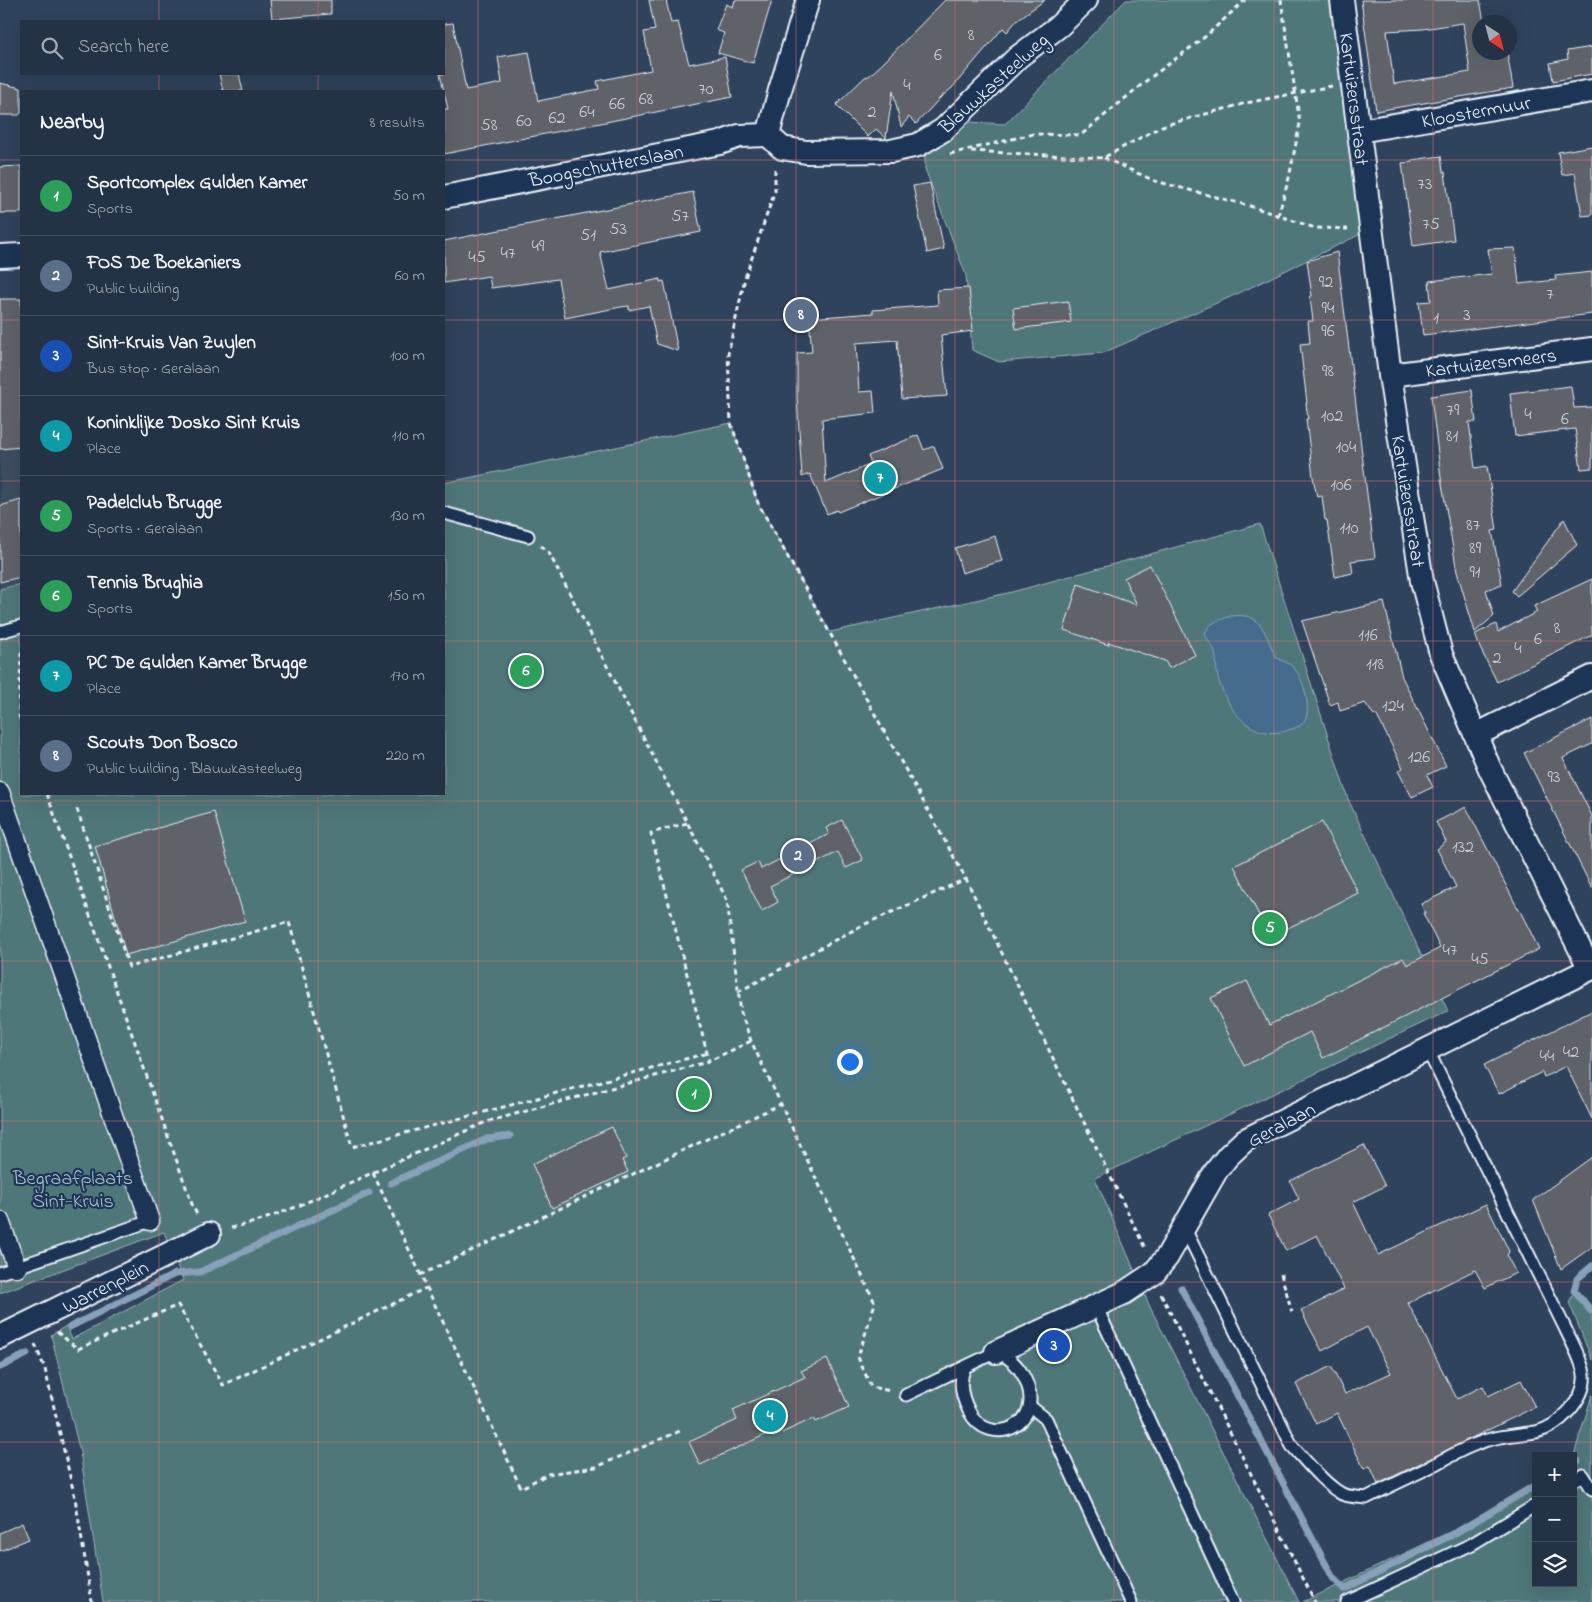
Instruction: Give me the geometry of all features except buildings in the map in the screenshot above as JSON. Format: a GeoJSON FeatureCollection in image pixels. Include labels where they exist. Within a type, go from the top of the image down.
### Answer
{"type":"FeatureCollection","features":[{"type":"Feature","properties":{"kind":"street"},"geometry":{"type":"LineString","coordinates":[[768,136],[808,0]]}},
{"type":"Feature","properties":{"kind":"street","name":"Blauwkasteelweg"},"geometry":{"type":"LineString","coordinates":[[768,136],[782,148],[806,152],[891,151],[918,145],[943,130],[1018,57],[1059,26],[1086,0]]}},
{"type":"Feature","properties":{"kind":"street","name":"Kartuizersstraat"},"geometry":{"type":"LineString","coordinates":[[1342,0],[1390,375],[1422,581],[1441,654],[1490,769],[1591,968]]}},
{"type":"Feature","properties":{"kind":"street","name":"Kloostermuur"},"geometry":{"type":"LineString","coordinates":[[1359,131],[1592,91]]}},
{"type":"Feature","properties":{"kind":"street","name":"Boogschutterslaan"},"geometry":{"type":"LineString","coordinates":[[445,197],[720,143],[739,136],[768,136]]}},
{"type":"Feature","properties":{"kind":"street"},"geometry":{"type":"LineString","coordinates":[[0,256],[20,255]]}},
{"type":"Feature","properties":{"kind":"street","name":"Kartuizersmeers"},"geometry":{"type":"LineString","coordinates":[[1390,375],[1592,350]]}},
{"type":"Feature","properties":{"kind":"street"},"geometry":{"type":"LineString","coordinates":[[1476,735],[1592,677]]}},
{"type":"Feature","properties":{"kind":"street"},"geometry":{"type":"LineString","coordinates":[[0,792],[150,1221]]}},
{"type":"Feature","properties":{"kind":"street","name":"Geralaan"},"geometry":{"type":"LineString","coordinates":[[996,1352],[1124,1292],[1154,1273],[1166,1257],[1216,1171],[1245,1140],[1591,968]]}},
{"type":"Feature","properties":{"kind":"street"},"geometry":{"type":"LineString","coordinates":[[0,1221],[17,1268]]}},
{"type":"Feature","properties":{"kind":"street","name":"Warrenplein"},"geometry":{"type":"LineString","coordinates":[[0,1337],[209,1234]]}},
{"type":"Feature","properties":{"kind":"lane"},"geometry":{"type":"LineString","coordinates":[[445,513],[528,536]]}},
{"type":"Feature","properties":{"kind":"lane"},"geometry":{"type":"LineString","coordinates":[[0,632],[20,626]]}},
{"type":"Feature","properties":{"kind":"lane"},"geometry":{"type":"LineString","coordinates":[[1184,1227],[1292,1446],[1311,1468],[1341,1493],[1351,1497],[1366,1498],[1476,1444],[1506,1435],[1536,1432],[1554,1423],[1571,1409],[1584,1382],[1584,1372],[1553,1301],[1427,1050]]}},
{"type":"Feature","properties":{"kind":"lane"},"geometry":{"type":"LineString","coordinates":[[0,1274],[150,1221]]}},
{"type":"Feature","properties":{"kind":"lane"},"geometry":{"type":"LineString","coordinates":[[1096,1306],[1233,1602]]}},
{"type":"Feature","properties":{"kind":"lane"},"geometry":{"type":"LineString","coordinates":[[906,1395],[996,1352],[1004,1355],[1020,1368],[1029,1386],[1031,1407],[1024,1420],[1014,1427],[1001,1431],[987,1429],[971,1415],[962,1397],[961,1376],[965,1367]]}},
{"type":"Feature","properties":{"kind":"lane"},"geometry":{"type":"LineString","coordinates":[[1031,1407],[1046,1419],[1131,1602]]}},
{"type":"Feature","properties":{"kind":"lane"},"geometry":{"type":"LineString","coordinates":[[1577,1479],[1583,1475],[1592,1489]]}},
{"type":"Feature","properties":{"kind":"lane"},"geometry":{"type":"LineString","coordinates":[[1347,1602],[1472,1544],[1532,1506]]}},
{"type":"Feature","properties":{"kind":"path"},"geometry":{"type":"LineString","coordinates":[[948,155],[1033,134],[1081,135],[1146,81],[1206,36],[1245,0]]}},
{"type":"Feature","properties":{"kind":"path"},"geometry":{"type":"LineString","coordinates":[[1278,216],[1289,178],[1300,123],[1280,0]]}},
{"type":"Feature","properties":{"kind":"path"},"geometry":{"type":"LineString","coordinates":[[1103,158],[1162,126],[1246,103],[1353,82]]}},
{"type":"Feature","properties":{"kind":"path"},"geometry":{"type":"LineString","coordinates":[[768,136],[775,169],[775,191],[746,278],[728,354],[731,423],[758,503],[966,879],[1143,1243],[1162,1297],[1315,1602]]}},
{"type":"Feature","properties":{"kind":"path"},"geometry":{"type":"LineString","coordinates":[[966,150],[1103,158],[1155,181],[1250,206],[1315,228],[1371,229]]}},
{"type":"Feature","properties":{"kind":"path"},"geometry":{"type":"LineString","coordinates":[[775,169],[784,169]]}},
{"type":"Feature","properties":{"kind":"path"},"geometry":{"type":"LineString","coordinates":[[528,536],[548,551],[727,900],[740,1013],[780,1104],[875,1302],[858,1357],[872,1387],[906,1395]]}},
{"type":"Feature","properties":{"kind":"path"},"geometry":{"type":"LineString","coordinates":[[20,684],[20,718]]}},
{"type":"Feature","properties":{"kind":"path"},"geometry":{"type":"LineString","coordinates":[[47,795],[193,1208],[209,1234],[296,1208],[486,1122],[709,1061],[751,1041]]}},
{"type":"Feature","properties":{"kind":"path"},"geometry":{"type":"LineString","coordinates":[[77,808],[129,967],[289,922],[352,1147],[708,1053]]}},
{"type":"Feature","properties":{"kind":"path"},"geometry":{"type":"LineString","coordinates":[[687,823],[651,833],[709,1061]]}},
{"type":"Feature","properties":{"kind":"path"},"geometry":{"type":"LineString","coordinates":[[738,992],[863,926],[966,879]]}},
{"type":"Feature","properties":{"kind":"path"},"geometry":{"type":"LineString","coordinates":[[420,1275],[780,1104]]}},
{"type":"Feature","properties":{"kind":"path"},"geometry":{"type":"LineString","coordinates":[[373,1173],[521,1488],[548,1474],[596,1467],[680,1430]]}},
{"type":"Feature","properties":{"kind":"path"},"geometry":{"type":"LineString","coordinates":[[1281,1274],[1292,1312]]}},
{"type":"Feature","properties":{"kind":"path"},"geometry":{"type":"LineString","coordinates":[[32,1322],[78,1349],[178,1306],[223,1385],[426,1288]]}},
{"type":"Feature","properties":{"kind":"path"},"geometry":{"type":"LineString","coordinates":[[32,1322],[38,1350],[46,1369],[75,1498],[92,1602]]}},
{"type":"Feature","properties":{"kind":"shaded area"},"geometry":{"type":"Polygon","coordinates":[[[20,412],[20,584],[0,589],[0,414],[20,412]]]}},
{"type":"Feature","properties":{"kind":"green space"},"geometry":{"type":"Polygon","coordinates":[[[1126,0],[1330,0],[1363,233],[1237,294],[1103,353],[999,362],[972,350],[966,275],[925,169],[925,151],[969,122],[1005,124],[1126,0]]]}},
{"type":"Feature","properties":{"kind":"green space","name":"Begraafplaats Sint-Kruis"},"geometry":{"type":"Polygon","coordinates":[[[731,423],[758,503],[830,632],[1012,592],[1260,524],[1348,799],[1448,1011],[1095,1178],[1150,1307],[1299,1602],[103,1602],[80,1452],[51,1335],[66,1326],[72,1339],[183,1280],[164,1232],[0,1293],[0,589],[20,584],[20,795],[445,795],[445,483],[731,423]]]}},
{"type":"Feature","properties":{"kind":"green space"},"geometry":{"type":"Polygon","coordinates":[[[1573,1294],[1592,1317],[1592,1360],[1569,1302],[1573,1294]]]}},
{"type":"Feature","properties":{"kind":"green space"},"geometry":{"type":"Polygon","coordinates":[[[1592,1395],[1592,1602],[1303,1602],[1464,1525],[1532,1483],[1532,1587],[1577,1587],[1577,1452],[1575,1452],[1592,1395]]]}},
{"type":"Feature","properties":{"kind":"water"},"geometry":{"type":"Polygon","coordinates":[[[1242,615],[1256,621],[1265,633],[1276,657],[1291,665],[1297,672],[1304,687],[1307,704],[1305,720],[1301,725],[1286,731],[1272,733],[1259,730],[1248,725],[1230,705],[1218,678],[1215,652],[1205,635],[1211,624],[1231,616],[1242,615]]]}},
{"type":"Feature","properties":{"kind":"waterway"},"geometry":{"type":"LineString","coordinates":[[391,1183],[487,1139],[510,1136]]}},
{"type":"Feature","properties":{"kind":"waterway"},"geometry":{"type":"LineString","coordinates":[[70,1327],[175,1274],[200,1272],[369,1193]]}},
{"type":"Feature","properties":{"kind":"waterway"},"geometry":{"type":"LineString","coordinates":[[1592,1266],[1577,1279],[1574,1291],[1592,1311]]}},
{"type":"Feature","properties":{"kind":"waterway"},"geometry":{"type":"LineString","coordinates":[[1181,1288],[1333,1578],[1344,1589],[1457,1532],[1532,1487]]}},
{"type":"Feature","properties":{"kind":"waterway"},"geometry":{"type":"LineString","coordinates":[[0,1367],[27,1354]]}},
{"type":"Feature","properties":{"kind":"place","name":"Scouts Don Bosco"},"geometry":{"type":"Point","coordinates":[801,315]}},
{"type":"Feature","properties":{"kind":"place","name":"PC De Gulden Kamer Brugge"},"geometry":{"type":"Point","coordinates":[880,478]}},
{"type":"Feature","properties":{"kind":"place","name":"Tennis Brughia"},"geometry":{"type":"Point","coordinates":[526,671]}},
{"type":"Feature","properties":{"kind":"place","name":"FOS De Boekaniers"},"geometry":{"type":"Point","coordinates":[798,856]}},
{"type":"Feature","properties":{"kind":"place","name":"Padelclub Brugge"},"geometry":{"type":"Point","coordinates":[1270,928]}},
{"type":"Feature","properties":{"kind":"place","name":"Sportcomplex Gulden Kamer"},"geometry":{"type":"Point","coordinates":[694,1094]}},
{"type":"Feature","properties":{"kind":"place","name":"Sint-Kruis Van Zuylen"},"geometry":{"type":"Point","coordinates":[1054,1346]}},
{"type":"Feature","properties":{"kind":"place","name":"Koninklijke Dosko Sint Kruis"},"geometry":{"type":"Point","coordinates":[770,1416]}}]}
